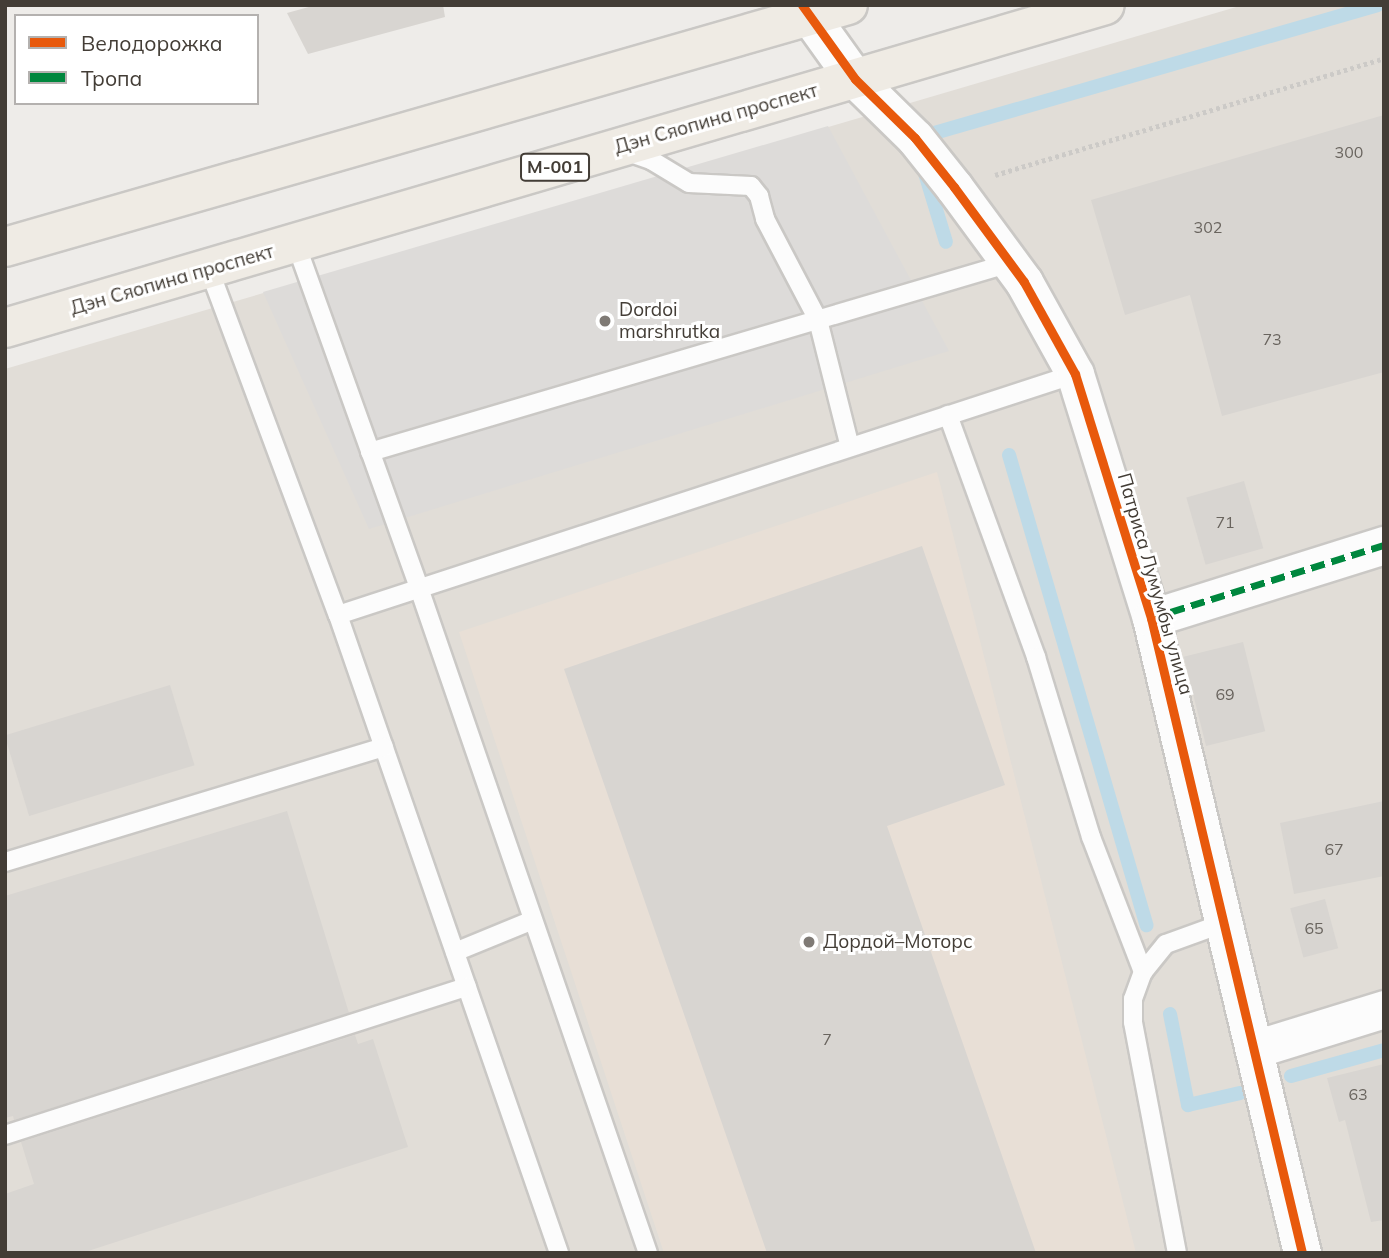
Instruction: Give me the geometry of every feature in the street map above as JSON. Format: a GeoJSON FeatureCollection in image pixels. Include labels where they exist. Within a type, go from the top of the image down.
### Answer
{"type":"FeatureCollection","features":[{"type":"Feature","properties":{"kind":"main road"},"geometry":{"type":"LineString","coordinates":[[5,247],[806,11],[848,5]]}},
{"type":"Feature","properties":{"kind":"main road","name":"Дэн Сяопина проспект"},"geometry":{"type":"LineString","coordinates":[[5,328],[1105,5]]}},
{"type":"Feature","properties":{"kind":"street","name":"Патриса Лумумбы улица"},"geometry":{"type":"LineString","coordinates":[[806,11],[855,79],[915,138],[1010,262],[1075,374],[1151,618],[1302,1253]]}},
{"type":"Feature","properties":{"kind":"street"},"geometry":{"type":"LineString","coordinates":[[1151,618],[1384,545]]}},
{"type":"Feature","properties":{"kind":"street"},"geometry":{"type":"LineString","coordinates":[[1255,1049],[1384,1009]]}},
{"type":"Feature","properties":{"kind":"lane"},"geometry":{"type":"LineString","coordinates":[[618,148],[650,160],[689,183],[751,186],[759,195],[765,219],[818,320],[850,447]]}},
{"type":"Feature","properties":{"kind":"lane"},"geometry":{"type":"LineString","coordinates":[[296,244],[419,588],[648,1253]]}},
{"type":"Feature","properties":{"kind":"lane"},"geometry":{"type":"LineString","coordinates":[[370,452],[1010,262]]}},
{"type":"Feature","properties":{"kind":"lane"},"geometry":{"type":"LineString","coordinates":[[209,269],[338,615],[559,1253]]}},
{"type":"Feature","properties":{"kind":"lane"},"geometry":{"type":"LineString","coordinates":[[338,615],[1075,374]]}},
{"type":"Feature","properties":{"kind":"lane"},"geometry":{"type":"LineString","coordinates":[[948,415],[1036,657],[1091,837],[1143,972]]}},
{"type":"Feature","properties":{"kind":"lane"},"geometry":{"type":"LineString","coordinates":[[5,862],[384,747]]}},
{"type":"Feature","properties":{"kind":"lane"},"geometry":{"type":"LineString","coordinates":[[455,952],[533,920]]}},
{"type":"Feature","properties":{"kind":"lane"},"geometry":{"type":"LineString","coordinates":[[1177,1253],[1133,1022],[1133,999],[1143,972],[1166,944],[1224,923]]}},
{"type":"Feature","properties":{"kind":"lane"},"geometry":{"type":"LineString","coordinates":[[5,1136],[467,987]]}},
{"type":"Feature","properties":{"kind":"path"},"geometry":{"type":"LineString","coordinates":[[954,187],[1384,58]]}},
{"type":"Feature","properties":{"kind":"shaded area"},"geometry":{"type":"Polygon","coordinates":[[[1243,5],[1384,5],[1384,1253],[5,1253],[5,369],[1243,5]]]}},
{"type":"Feature","properties":{"kind":"shaded area","name":"Dordoi marshrutka"},"geometry":{"type":"Polygon","coordinates":[[[828,126],[949,351],[369,529],[263,292],[828,126]]]}},
{"type":"Feature","properties":{"kind":"shaded area","name":"Дордой–Моторс"},"geometry":{"type":"Polygon","coordinates":[[[937,472],[1136,1253],[664,1253],[459,632],[937,472]]]}},
{"type":"Feature","properties":{"kind":"building"},"geometry":{"type":"Polygon","coordinates":[[[316,5],[443,5],[445,17],[308,54],[287,13],[316,5]]]}},
{"type":"Feature","properties":{"kind":"building"},"geometry":{"type":"Polygon","coordinates":[[[1384,115],[1384,372],[1222,416],[1190,295],[1125,315],[1091,200],[1384,115]]]}},
{"type":"Feature","properties":{"kind":"building"},"geometry":{"type":"Polygon","coordinates":[[[1244,481],[1263,548],[1206,565],[1186,498],[1244,481]]]}},
{"type":"Feature","properties":{"kind":"building"},"geometry":{"type":"Polygon","coordinates":[[[922,546],[1005,785],[887,826],[1036,1253],[767,1253],[564,669],[922,546]]]}},
{"type":"Feature","properties":{"kind":"building"},"geometry":{"type":"Polygon","coordinates":[[[1243,642],[1265,731],[1206,746],[1184,657],[1243,642]]]}},
{"type":"Feature","properties":{"kind":"building"},"geometry":{"type":"Polygon","coordinates":[[[170,685],[195,765],[29,816],[5,735],[170,685]]]}},
{"type":"Feature","properties":{"kind":"building"},"geometry":{"type":"Polygon","coordinates":[[[1384,801],[1384,876],[1294,894],[1280,823],[1384,801]]]}},
{"type":"Feature","properties":{"kind":"building"},"geometry":{"type":"Polygon","coordinates":[[[287,811],[349,1013],[14,1120],[13,1116],[5,1118],[5,896],[287,811]]]}},
{"type":"Feature","properties":{"kind":"building"},"geometry":{"type":"Polygon","coordinates":[[[1325,899],[1338,948],[1303,958],[1290,908],[1325,899]]]}},
{"type":"Feature","properties":{"kind":"building"},"geometry":{"type":"Polygon","coordinates":[[[355,1035],[358,1044],[373,1039],[408,1147],[82,1253],[5,1253],[5,1194],[34,1184],[21,1142],[355,1035]]]}},
{"type":"Feature","properties":{"kind":"building"},"geometry":{"type":"Polygon","coordinates":[[[1384,1064],[1384,1220],[1371,1222],[1345,1120],[1339,1122],[1327,1078],[1384,1064]]]}},
{"type":"Feature","properties":{"kind":"waterway"},"geometry":{"type":"LineString","coordinates":[[917,138],[1377,5]]}},
{"type":"Feature","properties":{"kind":"waterway"},"geometry":{"type":"LineString","coordinates":[[924,170],[946,242]]}},
{"type":"Feature","properties":{"kind":"waterway"},"geometry":{"type":"LineString","coordinates":[[1009,455],[1146,925]]}},
{"type":"Feature","properties":{"kind":"waterway"},"geometry":{"type":"LineString","coordinates":[[1170,1014],[1188,1105],[1240,1093]]}},
{"type":"Feature","properties":{"kind":"waterway"},"geometry":{"type":"LineString","coordinates":[[1291,1076],[1384,1050]]}},
{"type":"Feature","properties":{"kind":"marked path"},"geometry":{"type":"LineString","coordinates":[[1151,618],[1384,545]]}},
{"type":"Feature","properties":{"kind":"cycle path"},"geometry":{"type":"LineString","coordinates":[[802,5],[855,79],[915,138],[954,187],[1024,282],[1075,374],[1151,618],[1302,1253]]}},
{"type":"Feature","properties":{"kind":"place","name":"Dordoi marshrutka"},"geometry":{"type":"Point","coordinates":[605,321]}},
{"type":"Feature","properties":{"kind":"place","name":"Дордой–Моторс"},"geometry":{"type":"Point","coordinates":[809,942]}}]}
